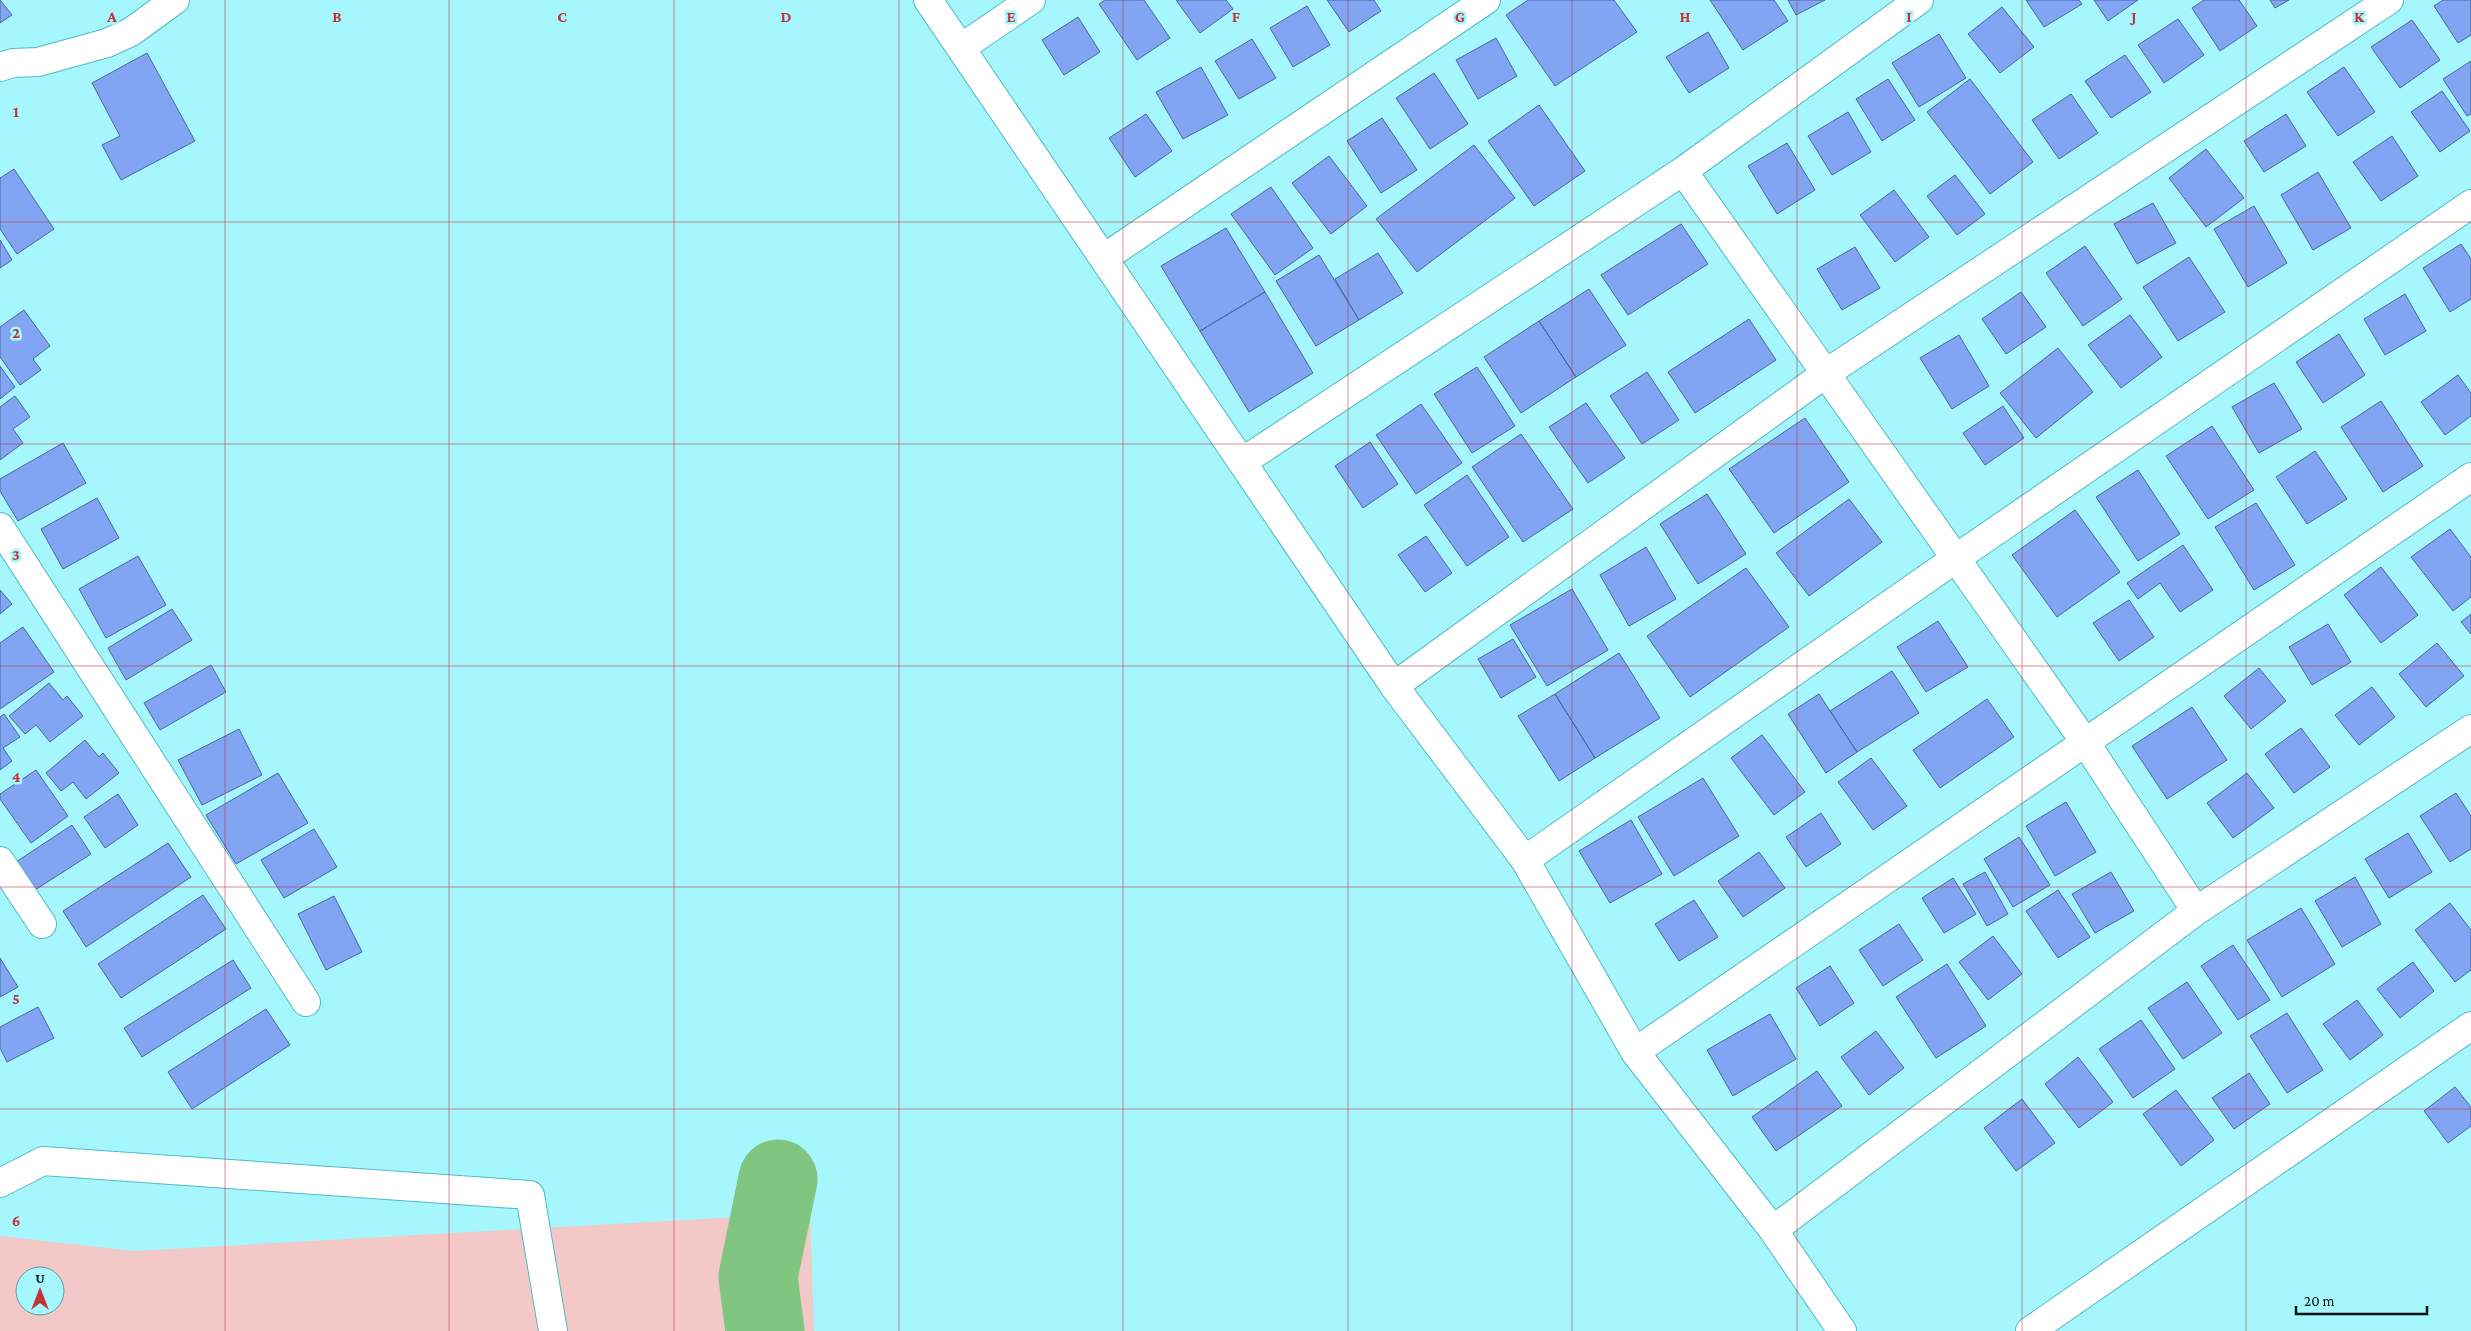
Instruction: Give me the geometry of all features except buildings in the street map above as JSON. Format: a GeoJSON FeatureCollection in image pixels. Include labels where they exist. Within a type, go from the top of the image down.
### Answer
{"type":"FeatureCollection","features":[{"type":"Feature","properties":{"kind":"street"},"geometry":{"type":"LineString","coordinates":[[0,67],[13,63],[38,62],[107,43],[131,32],[175,0]]}},
{"type":"Feature","properties":{"kind":"street"},"geometry":{"type":"LineString","coordinates":[[928,0],[1394,686],[1526,860],[1635,1052],[1773,1230],[1842,1331]]}},
{"type":"Feature","properties":{"kind":"street"},"geometry":{"type":"LineString","coordinates":[[961,48],[1031,0]]}},
{"type":"Feature","properties":{"kind":"street"},"geometry":{"type":"LineString","coordinates":[[1104,258],[1486,0]]}},
{"type":"Feature","properties":{"kind":"street"},"geometry":{"type":"LineString","coordinates":[[1242,462],[1683,171],[1919,0]]}},
{"type":"Feature","properties":{"kind":"street"},"geometry":{"type":"LineString","coordinates":[[1394,686],[1825,374],[2389,0]]}},
{"type":"Feature","properties":{"kind":"street"},"geometry":{"type":"LineString","coordinates":[[1683,171],[2084,742],[2196,911]]}},
{"type":"Feature","properties":{"kind":"street"},"geometry":{"type":"LineString","coordinates":[[1526,860],[1954,559],[2471,204]]}},
{"type":"Feature","properties":{"kind":"street"},"geometry":{"type":"LineString","coordinates":[[1635,1052],[2471,477]]}},
{"type":"Feature","properties":{"kind":"street"},"geometry":{"type":"LineString","coordinates":[[0,526],[306,1002]]}},
{"type":"Feature","properties":{"kind":"street"},"geometry":{"type":"LineString","coordinates":[[1773,1230],[2196,911],[2471,729]]}},
{"type":"Feature","properties":{"kind":"street"},"geometry":{"type":"LineString","coordinates":[[0,861],[42,924]]}},
{"type":"Feature","properties":{"kind":"street"},"geometry":{"type":"LineString","coordinates":[[2030,1331],[2471,1026]]}},
{"type":"Feature","properties":{"kind":"street"},"geometry":{"type":"LineString","coordinates":[[0,1183],[43,1161],[530,1195],[553,1331]]}},
{"type":"Feature","properties":{"kind":"shaded area"},"geometry":{"type":"Polygon","coordinates":[[[810,1213],[814,1331],[0,1331],[0,1236],[134,1251],[810,1213]]]}},
{"type":"Feature","properties":{"kind":"waterway"},"geometry":{"type":"LineString","coordinates":[[765,1331],[758,1277],[778,1179]]}}]}
